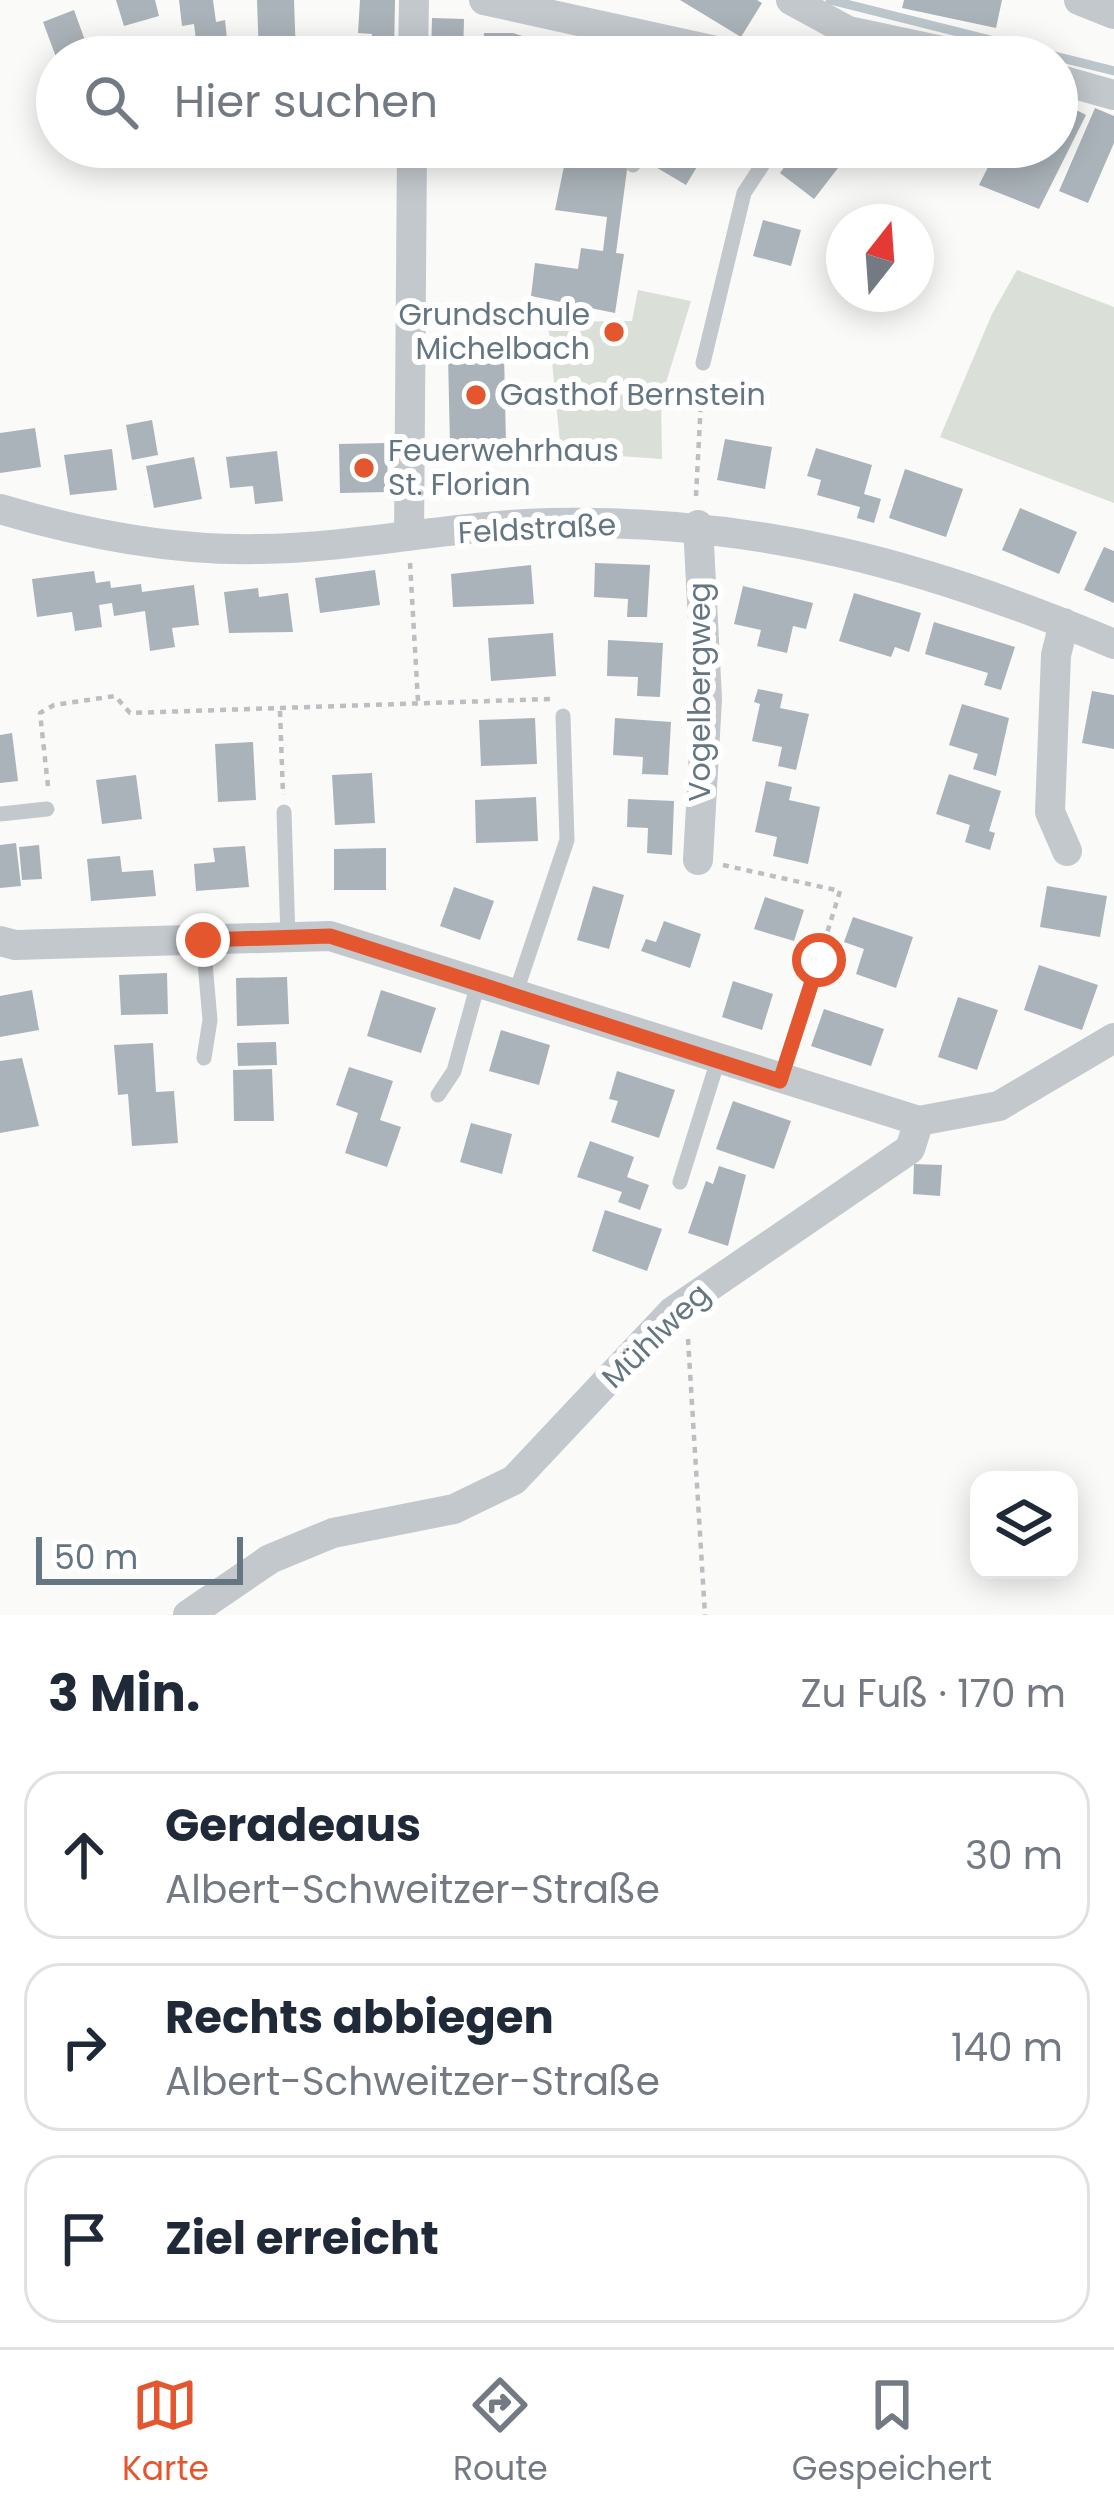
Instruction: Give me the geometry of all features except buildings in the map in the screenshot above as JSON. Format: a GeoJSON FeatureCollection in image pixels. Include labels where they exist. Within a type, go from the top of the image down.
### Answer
{"type":"FeatureCollection","features":[{"type":"Feature","properties":{"kind":"street"},"geometry":{"type":"LineString","coordinates":[[413,36],[414,0]]}},
{"type":"Feature","properties":{"kind":"street"},"geometry":{"type":"LineString","coordinates":[[484,0],[641,36]]}},
{"type":"Feature","properties":{"kind":"street"},"geometry":{"type":"LineString","coordinates":[[791,0],[831,36]]}},
{"type":"Feature","properties":{"kind":"street"},"geometry":{"type":"LineString","coordinates":[[1079,0],[1114,14]]}},
{"type":"Feature","properties":{"kind":"street"},"geometry":{"type":"LineString","coordinates":[[1078,85],[1114,95]]}},
{"type":"Feature","properties":{"kind":"street"},"geometry":{"type":"LineString","coordinates":[[409,536],[412,168]]}},
{"type":"Feature","properties":{"kind":"street","name":"Feldstraße"},"geometry":{"type":"LineString","coordinates":[[0,509],[106,536],[261,549],[547,523],[698,525],[815,542],[928,574],[1114,644]]}},
{"type":"Feature","properties":{"kind":"street","name":"Vogelbergweg"},"geometry":{"type":"LineString","coordinates":[[698,525],[707,699],[698,860]]}},
{"type":"Feature","properties":{"kind":"street"},"geometry":{"type":"LineString","coordinates":[[1064,623],[1056,655],[1050,812],[1067,851]]}},
{"type":"Feature","properties":{"kind":"street"},"geometry":{"type":"LineString","coordinates":[[0,941],[15,945],[330,936],[919,1121],[999,1106],[1114,1038]]}},
{"type":"Feature","properties":{"kind":"street","name":"Mühlweg"},"geometry":{"type":"LineString","coordinates":[[188,1615],[270,1559],[333,1533],[454,1510],[514,1480],[672,1312],[910,1149],[919,1121]]}},
{"type":"Feature","properties":{"kind":"lane"},"geometry":{"type":"LineString","coordinates":[[585,36],[588,25]]}},
{"type":"Feature","properties":{"kind":"lane"},"geometry":{"type":"LineString","coordinates":[[703,363],[745,193],[761,168]]}},
{"type":"Feature","properties":{"kind":"lane"},"geometry":{"type":"LineString","coordinates":[[516,992],[567,840],[563,716]]}},
{"type":"Feature","properties":{"kind":"lane"},"geometry":{"type":"LineString","coordinates":[[0,814],[47,809]]}},
{"type":"Feature","properties":{"kind":"lane"},"geometry":{"type":"LineString","coordinates":[[284,812],[288,938]]}},
{"type":"Feature","properties":{"kind":"lane"},"geometry":{"type":"LineString","coordinates":[[203,940],[210,1020],[204,1058]]}},
{"type":"Feature","properties":{"kind":"lane"},"geometry":{"type":"LineString","coordinates":[[780,1081],[819,960]]}},
{"type":"Feature","properties":{"kind":"lane"},"geometry":{"type":"LineString","coordinates":[[438,1095],[454,1072],[479,980]]}},
{"type":"Feature","properties":{"kind":"lane"},"geometry":{"type":"LineString","coordinates":[[680,1182],[718,1060]]}},
{"type":"Feature","properties":{"kind":"path"},"geometry":{"type":"LineString","coordinates":[[698,475],[703,363]]}},
{"type":"Feature","properties":{"kind":"path"},"geometry":{"type":"LineString","coordinates":[[409,536],[418,701]]}},
{"type":"Feature","properties":{"kind":"path"},"geometry":{"type":"LineString","coordinates":[[47,809],[40,713],[54,705],[116,696],[130,713],[551,699],[563,716]]}},
{"type":"Feature","properties":{"kind":"path"},"geometry":{"type":"LineString","coordinates":[[280,710],[284,812]]}},
{"type":"Feature","properties":{"kind":"path"},"geometry":{"type":"LineString","coordinates":[[698,860],[840,891],[819,960]]}},
{"type":"Feature","properties":{"kind":"path"},"geometry":{"type":"LineString","coordinates":[[672,1312],[686,1326],[694,1390],[705,1615]]}},
{"type":"Feature","properties":{"kind":"shaded area"},"geometry":{"type":"Polygon","coordinates":[[[1017,270],[1114,307],[1114,503],[940,437],[992,314],[1017,270]]]}},
{"type":"Feature","properties":{"kind":"shaded area"},"geometry":{"type":"Polygon","coordinates":[[[638,290],[691,301],[661,399],[662,459],[561,452],[548,322],[632,321],[638,290]]]}},
{"type":"Feature","properties":{"kind":"waterway"},"geometry":{"type":"LineString","coordinates":[[830,0],[974,36]]}},
{"type":"Feature","properties":{"kind":"waterway"},"geometry":{"type":"LineString","coordinates":[[1078,62],[1114,71]]}},
{"type":"Feature","properties":{"kind":"place","name":"Grundschule Michelbach"},"geometry":{"type":"Point","coordinates":[614,332]}},
{"type":"Feature","properties":{"kind":"place","name":"Gasthof Bernstein"},"geometry":{"type":"Point","coordinates":[476,395]}},
{"type":"Feature","properties":{"kind":"place","name":"Feuerwehrhaus St. Florian"},"geometry":{"type":"Point","coordinates":[364,468]}},
{"type":"Feature","properties":{"kind":"route"},"geometry":{"type":"LineString","coordinates":[[203,940],[330,936],[479,980],[780,1081],[819,960]]}}]}
